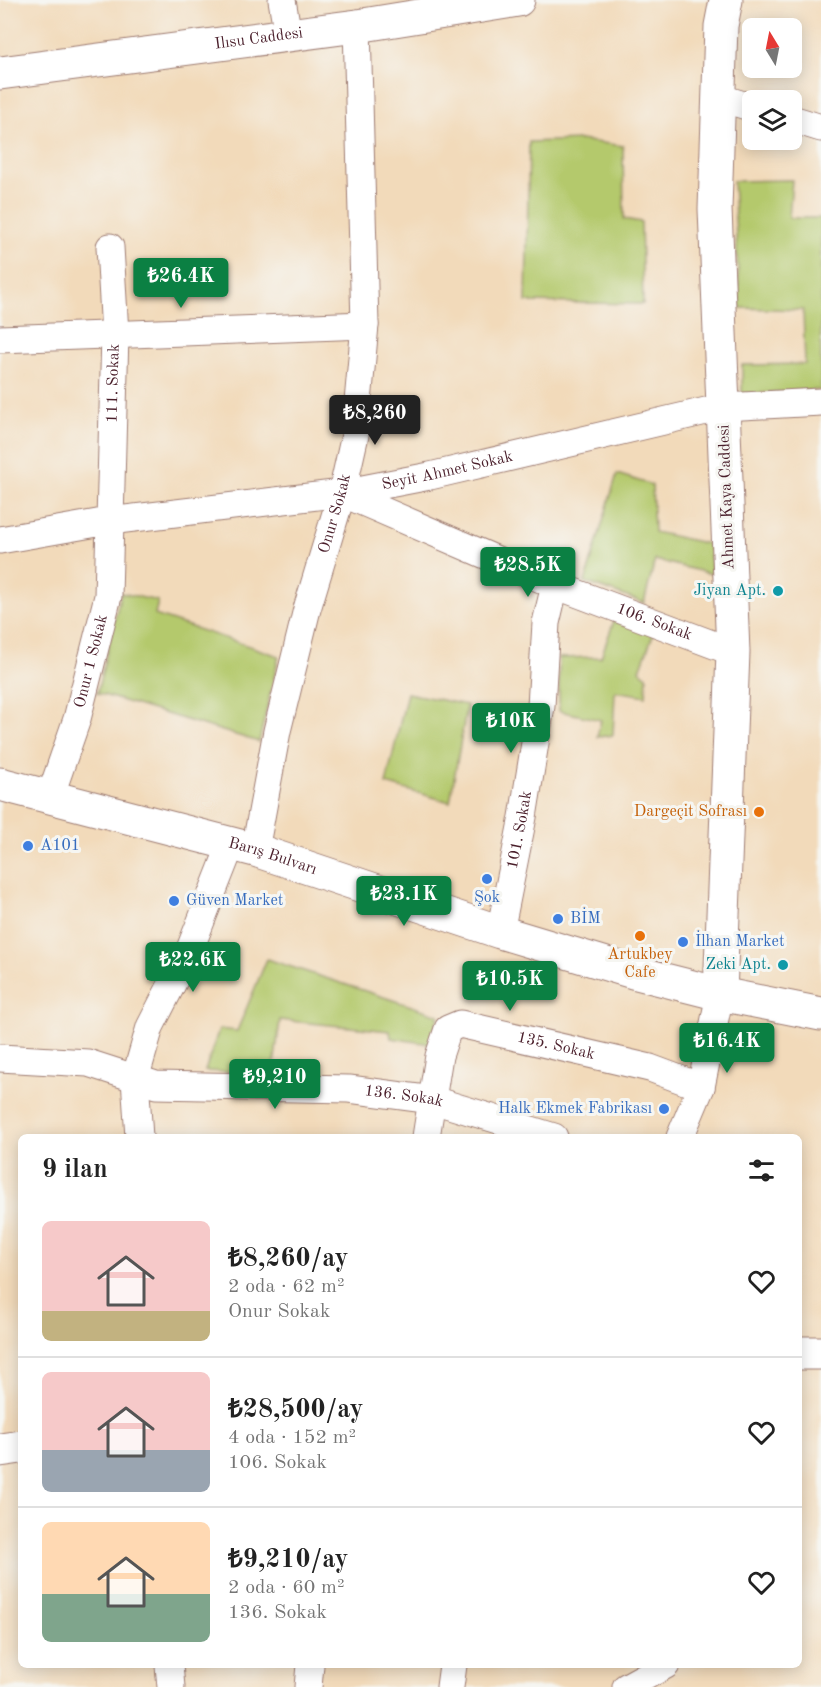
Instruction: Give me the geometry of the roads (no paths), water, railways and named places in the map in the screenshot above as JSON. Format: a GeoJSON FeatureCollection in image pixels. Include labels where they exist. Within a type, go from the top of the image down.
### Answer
{"type":"FeatureCollection","features":[{"type":"Feature","properties":{"kind":"main road","name":"Ilısu Caddesi"},"geometry":{"type":"LineString","coordinates":[[0,73],[357,26],[518,0]]}},
{"type":"Feature","properties":{"kind":"main road","name":"Ahmet Kaya Caddesi"},"geometry":{"type":"LineString","coordinates":[[720,994],[733,652],[715,209],[721,26],[726,0]]}},
{"type":"Feature","properties":{"kind":"main road","name":"Barış Bulvarı"},"geometry":{"type":"LineString","coordinates":[[0,784],[243,848],[500,932],[633,972],[720,994],[821,1014]]}},
{"type":"Feature","properties":{"kind":"main road"},"geometry":{"type":"LineString","coordinates":[[802,1353],[821,1353]]}},
{"type":"Feature","properties":{"kind":"main road"},"geometry":{"type":"LineString","coordinates":[[0,1450],[18,1447]]}},
{"type":"Feature","properties":{"kind":"street"},"geometry":{"type":"LineString","coordinates":[[282,0],[288,35]]}},
{"type":"Feature","properties":{"kind":"street","name":"Onur Sokak"},"geometry":{"type":"LineString","coordinates":[[135,1079],[150,1027],[243,848],[307,609],[342,493],[354,435],[365,325],[357,26]]}},
{"type":"Feature","properties":{"kind":"street"},"geometry":{"type":"LineString","coordinates":[[718,97],[742,105]]}},
{"type":"Feature","properties":{"kind":"street"},"geometry":{"type":"LineString","coordinates":[[802,122],[821,128]]}},
{"type":"Feature","properties":{"kind":"street","name":"111. Sokak"},"geometry":{"type":"LineString","coordinates":[[109,521],[115,334],[110,247]]}},
{"type":"Feature","properties":{"kind":"street"},"geometry":{"type":"LineString","coordinates":[[0,339],[365,325]]}},
{"type":"Feature","properties":{"kind":"street","name":"Seyit Ahmet Sokak"},"geometry":{"type":"LineString","coordinates":[[0,540],[109,521],[342,493],[430,476],[723,407],[821,402]]}},
{"type":"Feature","properties":{"kind":"street","name":"106. Sokak"},"geometry":{"type":"LineString","coordinates":[[342,493],[555,585],[733,652]]}},
{"type":"Feature","properties":{"kind":"street","name":"Onur 1 Sokak"},"geometry":{"type":"LineString","coordinates":[[50,797],[77,718],[108,596],[109,521]]}},
{"type":"Feature","properties":{"kind":"street","name":"101. Sokak"},"geometry":{"type":"LineString","coordinates":[[500,932],[542,706],[546,623],[555,585]]}},
{"type":"Feature","properties":{"kind":"street"},"geometry":{"type":"LineString","coordinates":[[681,1134],[701,1087],[720,994]]}},
{"type":"Feature","properties":{"kind":"street","name":"135. Sokak"},"geometry":{"type":"LineString","coordinates":[[427,1134],[439,1056],[448,1029],[460,1024],[650,1068],[701,1087]]}},
{"type":"Feature","properties":{"kind":"street","name":"136. Sokak"},"geometry":{"type":"LineString","coordinates":[[0,1058],[88,1063],[156,1085],[349,1089],[433,1100],[544,1134]]}},
{"type":"Feature","properties":{"kind":"street"},"geometry":{"type":"LineString","coordinates":[[135,1079],[139,1134]]}},
{"type":"Feature","properties":{"kind":"street"},"geometry":{"type":"LineString","coordinates":[[169,1668],[171,1687]]}},
{"type":"Feature","properties":{"kind":"street"},"geometry":{"type":"LineString","coordinates":[[308,1687],[310,1668]]}},
{"type":"Feature","properties":{"kind":"street"},"geometry":{"type":"LineString","coordinates":[[450,1687],[453,1668]]}},
{"type":"Feature","properties":{"kind":"street"},"geometry":{"type":"LineString","coordinates":[[626,1687],[661,1668]]}},
{"type":"Feature","properties":{"kind":"place","name":"Jiyan Apt."},"geometry":{"type":"Point","coordinates":[778,591]}},
{"type":"Feature","properties":{"kind":"place","name":"Dargeçit Sofrası"},"geometry":{"type":"Point","coordinates":[759,812]}},
{"type":"Feature","properties":{"kind":"place","name":"A101"},"geometry":{"type":"Point","coordinates":[28,846]}},
{"type":"Feature","properties":{"kind":"place","name":"Şok"},"geometry":{"type":"Point","coordinates":[487,879]}},
{"type":"Feature","properties":{"kind":"place","name":"Güven Market"},"geometry":{"type":"Point","coordinates":[174,901]}},
{"type":"Feature","properties":{"kind":"place","name":"BİM"},"geometry":{"type":"Point","coordinates":[558,919]}},
{"type":"Feature","properties":{"kind":"place","name":"Artukbey Cafe"},"geometry":{"type":"Point","coordinates":[640,936]}},
{"type":"Feature","properties":{"kind":"place","name":"İlhan Market"},"geometry":{"type":"Point","coordinates":[683,942]}},
{"type":"Feature","properties":{"kind":"place","name":"Zeki Apt."},"geometry":{"type":"Point","coordinates":[783,965]}},
{"type":"Feature","properties":{"kind":"place","name":"Halk Ekmek Fabrikası"},"geometry":{"type":"Point","coordinates":[664,1109]}}]}
